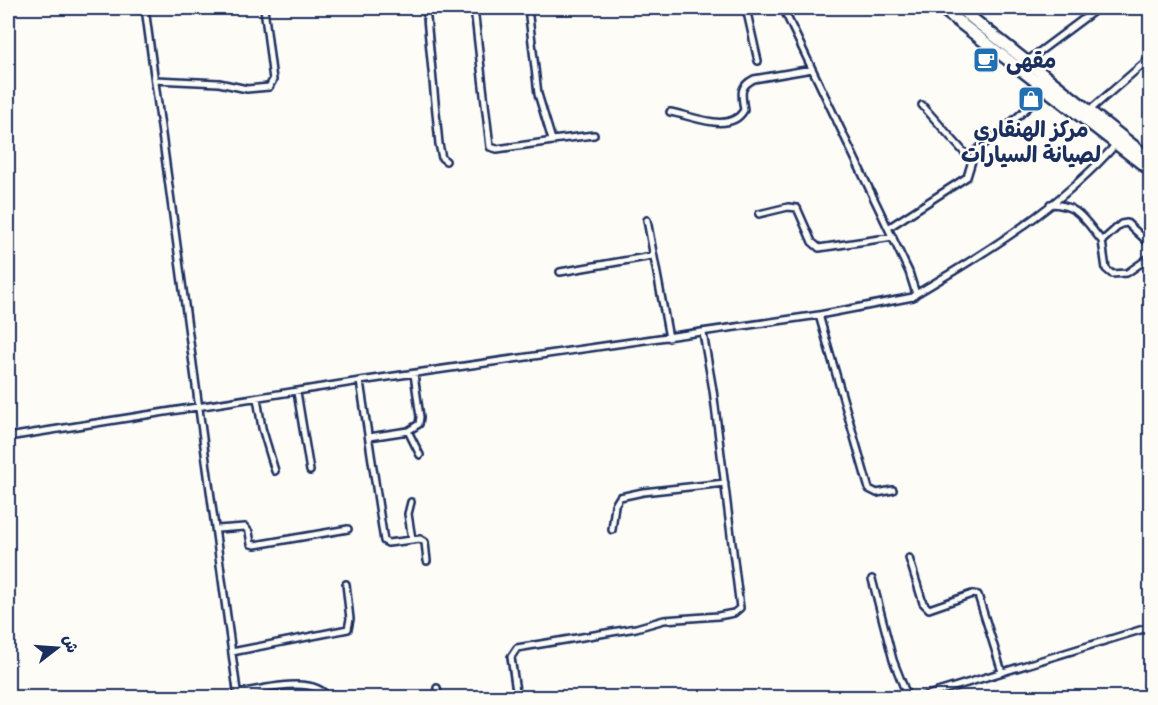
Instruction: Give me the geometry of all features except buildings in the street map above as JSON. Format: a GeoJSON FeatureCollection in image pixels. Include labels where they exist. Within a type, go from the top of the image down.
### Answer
{"type":"FeatureCollection","features":[{"type":"Feature","properties":{"kind":"highway"},"geometry":{"type":"LineString","coordinates":[[941,8],[1150,170]]}},
{"type":"Feature","properties":{"kind":"highway"},"geometry":{"type":"LineString","coordinates":[[959,8],[1150,159]]}},
{"type":"Feature","properties":{"kind":"street"},"geometry":{"type":"LineString","coordinates":[[144,8],[201,406],[238,695],[312,684],[324,691],[328,698]]}},
{"type":"Feature","properties":{"kind":"street"},"geometry":{"type":"LineString","coordinates":[[155,80],[219,83],[251,89],[269,87],[273,80],[264,8]]}},
{"type":"Feature","properties":{"kind":"street"},"geometry":{"type":"LineString","coordinates":[[426,8],[439,144],[442,158],[446,160]]}},
{"type":"Feature","properties":{"kind":"street"},"geometry":{"type":"LineString","coordinates":[[474,8],[490,147],[497,149],[594,135]]}},
{"type":"Feature","properties":{"kind":"street"},"geometry":{"type":"LineString","coordinates":[[528,8],[538,94],[553,141]]}},
{"type":"Feature","properties":{"kind":"street"},"geometry":{"type":"LineString","coordinates":[[746,8],[758,61]]}},
{"type":"Feature","properties":{"kind":"street"},"geometry":{"type":"LineString","coordinates":[[783,8],[893,237],[916,294]]}},
{"type":"Feature","properties":{"kind":"street"},"geometry":{"type":"LineString","coordinates":[[1027,61],[1098,8]]}},
{"type":"Feature","properties":{"kind":"street"},"geometry":{"type":"LineString","coordinates":[[1090,110],[1150,58]]}},
{"type":"Feature","properties":{"kind":"street"},"geometry":{"type":"LineString","coordinates":[[670,112],[721,122],[734,120],[741,116],[744,110],[740,94],[746,83],[753,79],[812,69]]}},
{"type":"Feature","properties":{"kind":"street"},"geometry":{"type":"LineString","coordinates":[[888,228],[967,177],[970,159],[975,151],[1002,131],[1047,90]]}},
{"type":"Feature","properties":{"kind":"street"},"geometry":{"type":"LineString","coordinates":[[922,105],[970,159]]}},
{"type":"Feature","properties":{"kind":"street"},"geometry":{"type":"LineString","coordinates":[[8,437],[360,381],[703,333],[898,301],[916,294],[1008,237],[1096,168],[1117,143]]}},
{"type":"Feature","properties":{"kind":"street"},"geometry":{"type":"LineString","coordinates":[[1050,204],[1064,204],[1074,208],[1102,241],[1106,269],[1112,274],[1127,273],[1150,257]]}},
{"type":"Feature","properties":{"kind":"street"},"geometry":{"type":"LineString","coordinates":[[759,214],[788,207],[797,208],[812,243],[819,248],[893,237]]}},
{"type":"Feature","properties":{"kind":"street"},"geometry":{"type":"LineString","coordinates":[[647,220],[669,338]]}},
{"type":"Feature","properties":{"kind":"street"},"geometry":{"type":"LineString","coordinates":[[1102,241],[1121,224],[1127,223],[1150,244]]}},
{"type":"Feature","properties":{"kind":"street"},"geometry":{"type":"LineString","coordinates":[[560,272],[652,255]]}},
{"type":"Feature","properties":{"kind":"street"},"geometry":{"type":"LineString","coordinates":[[819,315],[868,489],[877,493],[893,490]]}},
{"type":"Feature","properties":{"kind":"street"},"geometry":{"type":"LineString","coordinates":[[517,698],[511,661],[512,651],[516,648],[636,628],[664,620],[718,616],[739,610],[741,599],[703,333]]}},
{"type":"Feature","properties":{"kind":"street"},"geometry":{"type":"LineString","coordinates":[[369,437],[408,431],[419,424],[414,374]]}},
{"type":"Feature","properties":{"kind":"street"},"geometry":{"type":"LineString","coordinates":[[360,381],[384,541],[388,543],[412,539],[423,540],[427,561]]}},
{"type":"Feature","properties":{"kind":"street"},"geometry":{"type":"LineString","coordinates":[[297,392],[310,471]]}},
{"type":"Feature","properties":{"kind":"street"},"geometry":{"type":"LineString","coordinates":[[257,398],[262,428],[275,471]]}},
{"type":"Feature","properties":{"kind":"street"},"geometry":{"type":"LineString","coordinates":[[408,431],[420,455]]}},
{"type":"Feature","properties":{"kind":"street"},"geometry":{"type":"LineString","coordinates":[[612,530],[615,505],[620,497],[643,492],[725,483]]}},
{"type":"Feature","properties":{"kind":"street"},"geometry":{"type":"LineString","coordinates":[[411,502],[408,514],[412,539]]}},
{"type":"Feature","properties":{"kind":"street"},"geometry":{"type":"LineString","coordinates":[[217,529],[245,527],[249,532],[251,544],[255,545],[348,529]]}},
{"type":"Feature","properties":{"kind":"street"},"geometry":{"type":"LineString","coordinates":[[909,558],[926,607],[935,608],[972,594],[978,595],[1002,672]]}},
{"type":"Feature","properties":{"kind":"street"},"geometry":{"type":"LineString","coordinates":[[873,579],[893,660],[908,698]]}},
{"type":"Feature","properties":{"kind":"street"},"geometry":{"type":"LineString","coordinates":[[232,652],[348,629],[350,619],[346,584]]}},
{"type":"Feature","properties":{"kind":"street"},"geometry":{"type":"LineString","coordinates":[[918,698],[1150,627]]}},
{"type":"Feature","properties":{"kind":"street"},"geometry":{"type":"LineString","coordinates":[[437,688],[439,698]]}},
{"type":"Feature","properties":{"kind":"place","name":"مقهى"},"geometry":{"type":"Point","coordinates":[986,60]}},
{"type":"Feature","properties":{"kind":"place","name":"مركز الهنقاري لصيانة السيارات"},"geometry":{"type":"Point","coordinates":[1031,99]}}]}
